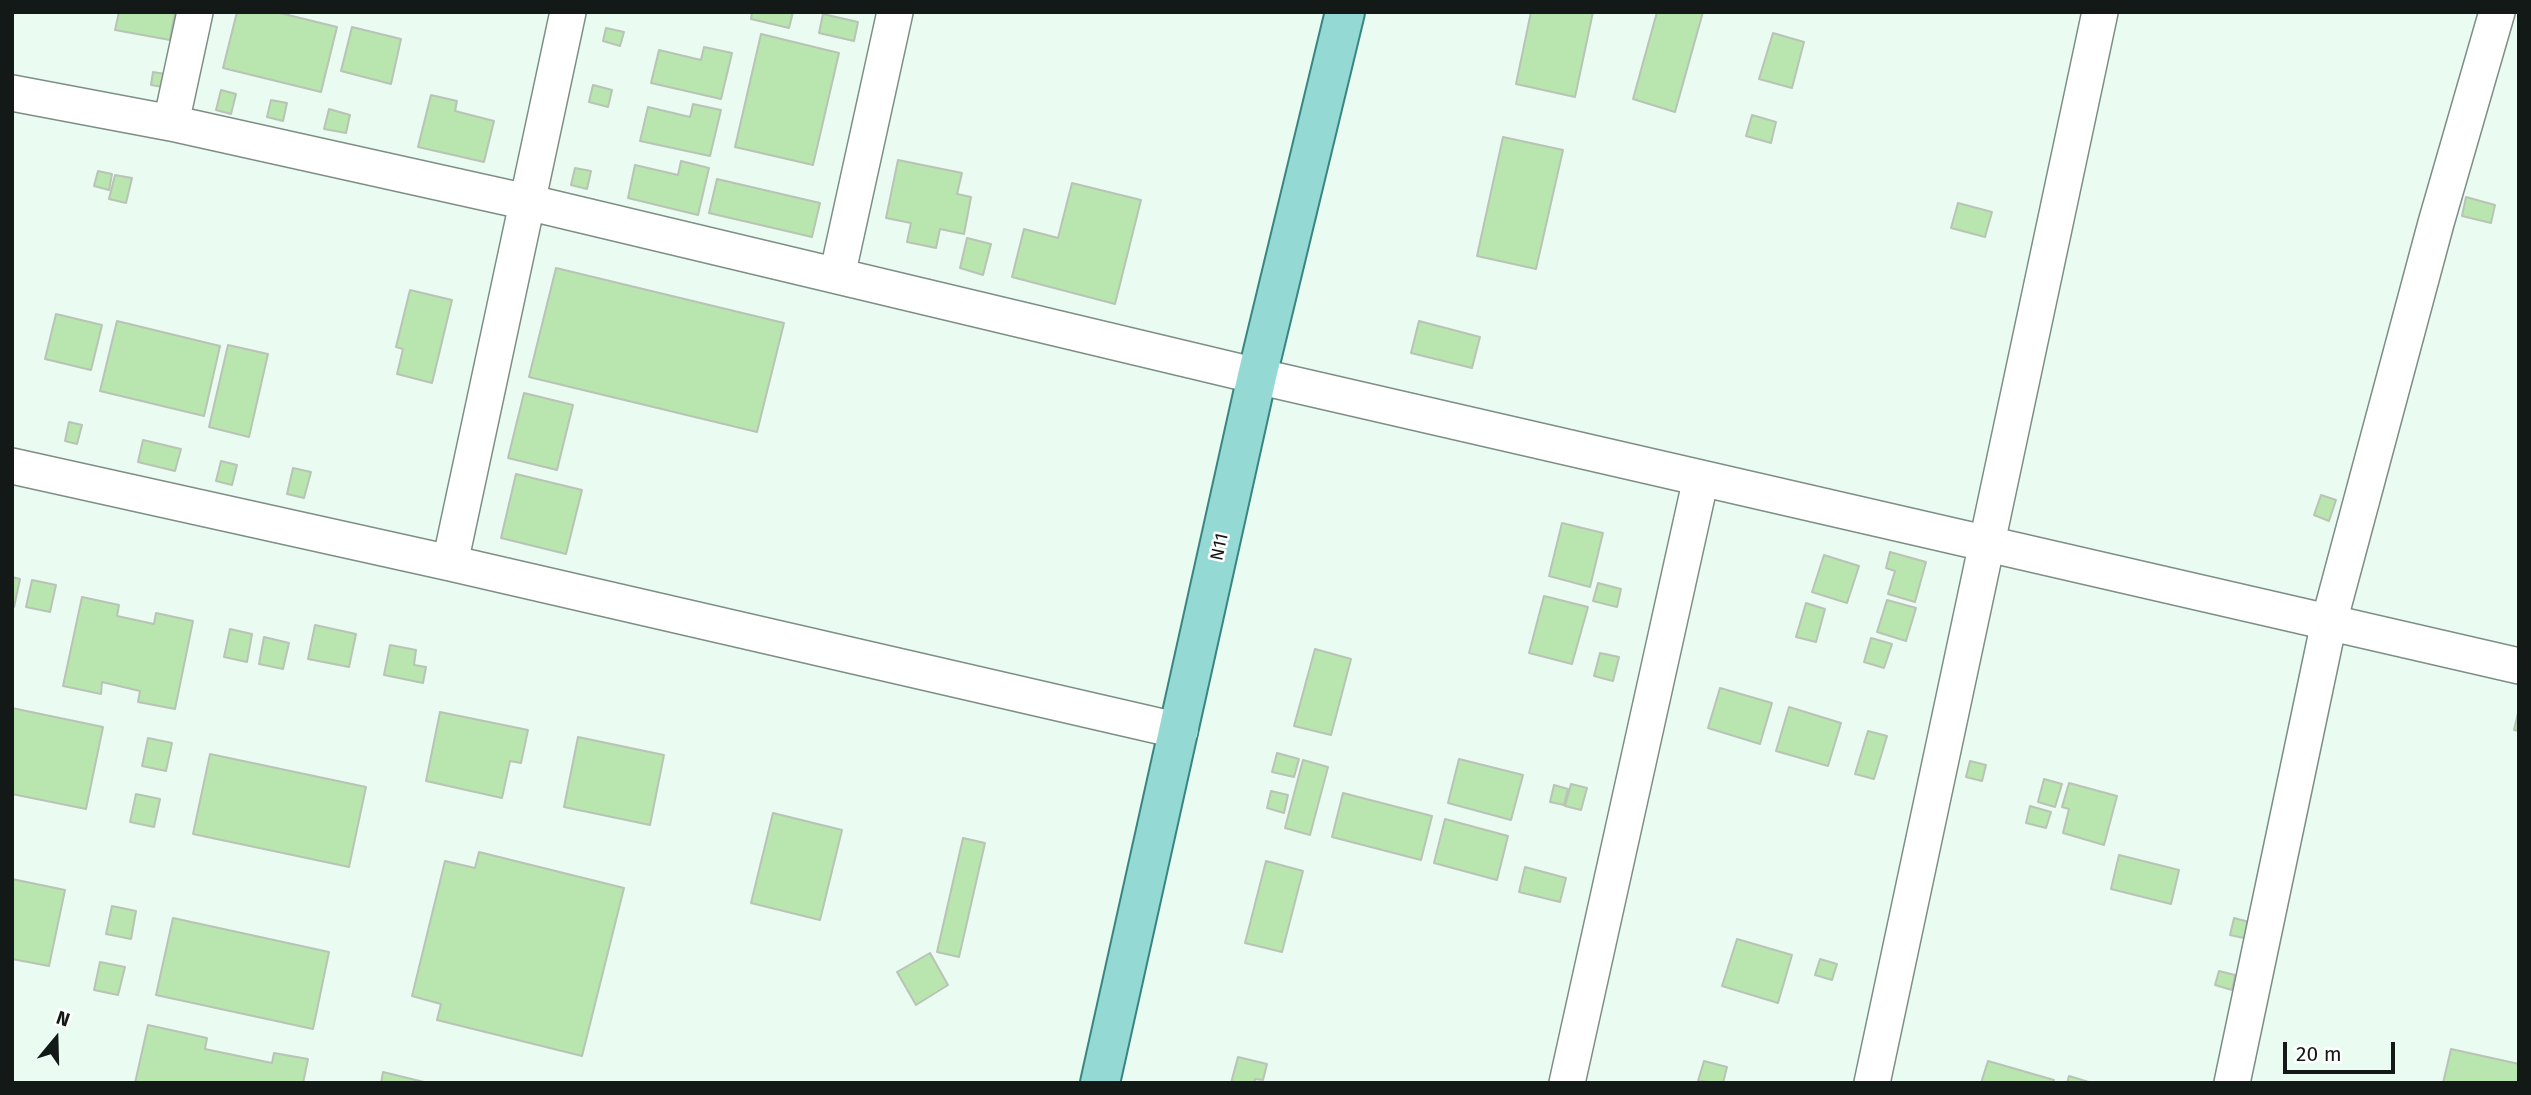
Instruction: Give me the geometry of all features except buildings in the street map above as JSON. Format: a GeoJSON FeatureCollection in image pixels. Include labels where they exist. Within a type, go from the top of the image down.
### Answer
{"type":"FeatureCollection","features":[{"type":"Feature","properties":{"kind":"main road","name":"N11"},"geometry":{"type":"LineString","coordinates":[[1100,1083],[1257,376],[1345,12]]}},
{"type":"Feature","properties":{"kind":"street"},"geometry":{"type":"LineString","coordinates":[[171,123],[195,12]]}},
{"type":"Feature","properties":{"kind":"street"},"geometry":{"type":"LineString","coordinates":[[450,563],[568,12]]}},
{"type":"Feature","properties":{"kind":"street"},"geometry":{"type":"LineString","coordinates":[[837,276],[895,12]]}},
{"type":"Feature","properties":{"kind":"street"},"geometry":{"type":"LineString","coordinates":[[1872,1083],[2100,12]]}},
{"type":"Feature","properties":{"kind":"street"},"geometry":{"type":"LineString","coordinates":[[2232,1083],[2329,622],[2435,223],[2497,12]]}},
{"type":"Feature","properties":{"kind":"street"},"geometry":{"type":"LineString","coordinates":[[12,93],[171,123],[527,202],[1257,376],[2519,666]]}},
{"type":"Feature","properties":{"kind":"street"},"geometry":{"type":"LineString","coordinates":[[12,466],[450,563],[1180,732]]}},
{"type":"Feature","properties":{"kind":"street"},"geometry":{"type":"LineString","coordinates":[[1567,1083],[1701,478]]}}]}
